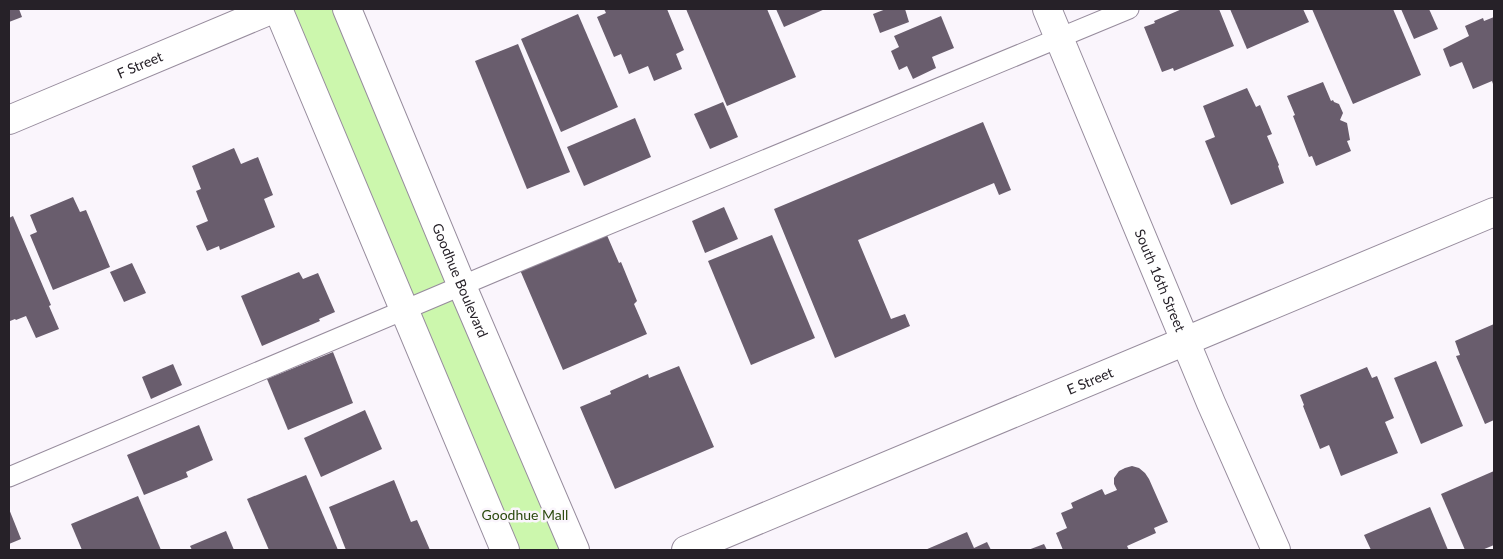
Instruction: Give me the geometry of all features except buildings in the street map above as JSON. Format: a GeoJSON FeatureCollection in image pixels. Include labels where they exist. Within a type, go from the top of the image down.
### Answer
{"type":"FeatureCollection","features":[{"type":"Feature","properties":{"kind":"street","name":"F Street"},"geometry":{"type":"LineString","coordinates":[[9,120],[273,9]]}},
{"type":"Feature","properties":{"kind":"street"},"geometry":{"type":"LineString","coordinates":[[278,9],[505,550]]}},
{"type":"Feature","properties":{"kind":"street","name":"Goodhue Boulevard"},"geometry":{"type":"LineString","coordinates":[[346,9],[575,550]]}},
{"type":"Feature","properties":{"kind":"street","name":"South 16th Street"},"geometry":{"type":"LineString","coordinates":[[1047,9],[1276,550]]}},
{"type":"Feature","properties":{"kind":"street","name":"E Street"},"geometry":{"type":"LineString","coordinates":[[686,550],[1494,212]]}},
{"type":"Feature","properties":{"kind":"lane"},"geometry":{"type":"LineString","coordinates":[[9,477],[404,310],[1129,9]]}},
{"type":"Feature","properties":{"kind":"green space","name":"Goodhue Mall"},"geometry":{"type":"Polygon","coordinates":[[[278,9],[347,9],[575,550],[505,550],[278,9]]]}}]}
